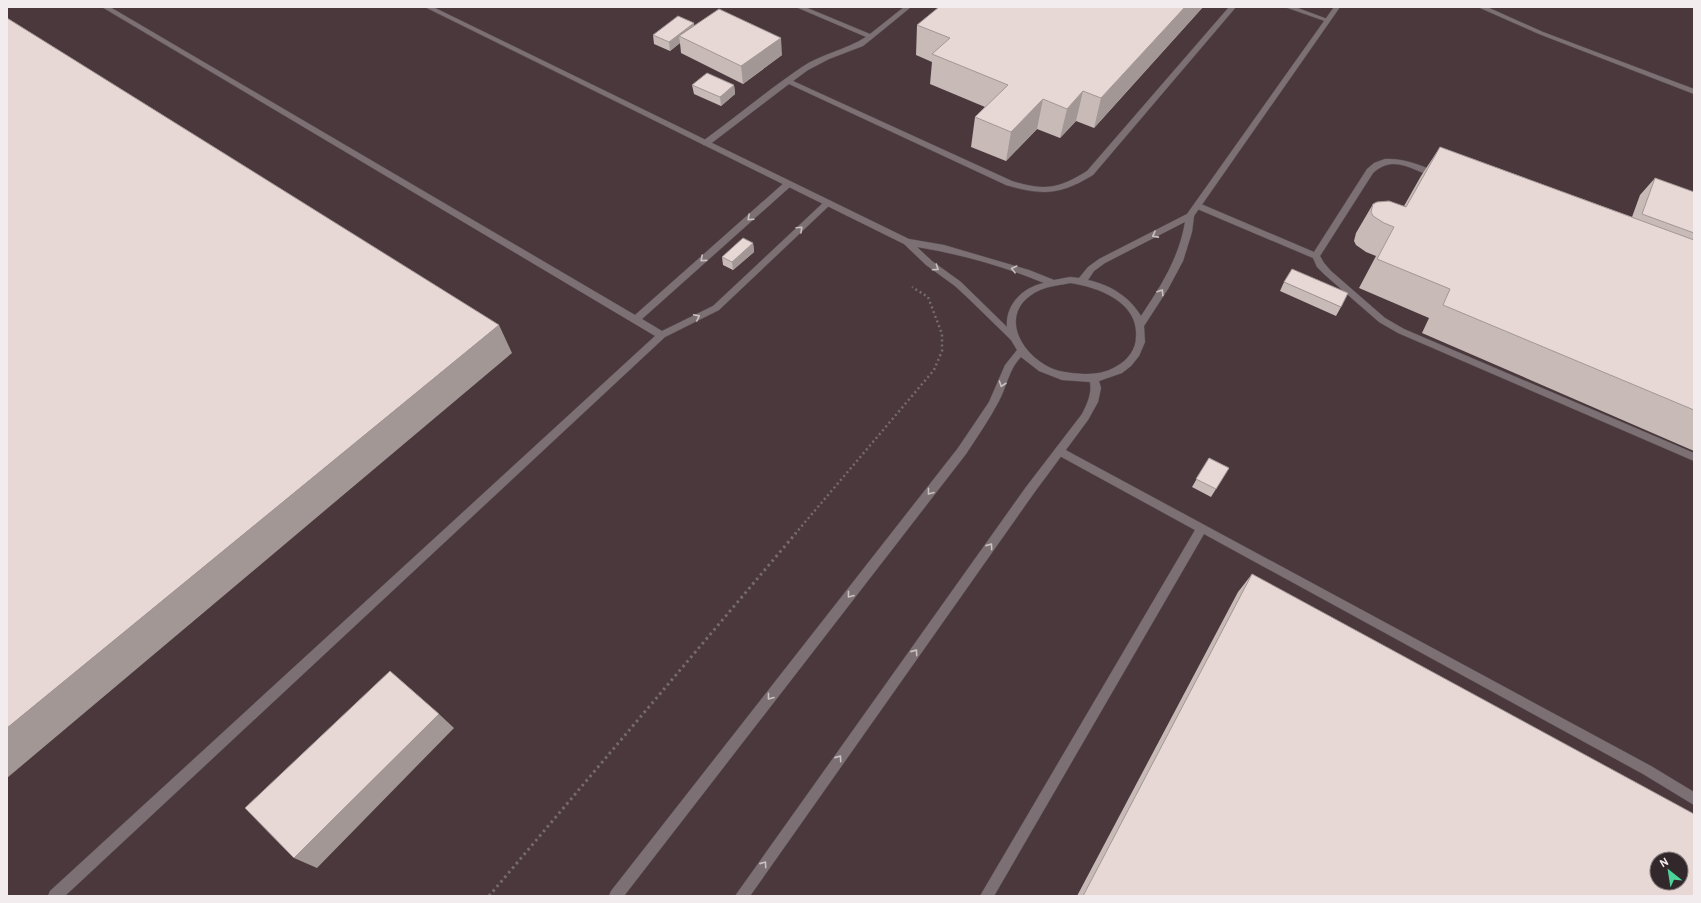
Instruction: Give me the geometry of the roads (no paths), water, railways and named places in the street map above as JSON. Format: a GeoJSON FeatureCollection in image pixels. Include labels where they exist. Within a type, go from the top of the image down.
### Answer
{"type":"FeatureCollection","features":[{"type":"Feature","properties":{"kind":"street"},"geometry":{"type":"LineString","coordinates":[[105,7],[662,335]]}},
{"type":"Feature","properties":{"kind":"street"},"geometry":{"type":"LineString","coordinates":[[428,7],[907,242],[944,248],[1026,272],[1051,282]]}},
{"type":"Feature","properties":{"kind":"street"},"geometry":{"type":"LineString","coordinates":[[799,7],[871,37]]}},
{"type":"Feature","properties":{"kind":"street"},"geometry":{"type":"LineString","coordinates":[[706,143],[813,62],[849,49],[871,37],[908,7]]}},
{"type":"Feature","properties":{"kind":"street"},"geometry":{"type":"LineString","coordinates":[[788,81],[1028,190],[1052,191],[1072,185],[1090,173],[1232,7]]}},
{"type":"Feature","properties":{"kind":"street"},"geometry":{"type":"LineString","coordinates":[[1288,7],[1327,20]]}},
{"type":"Feature","properties":{"kind":"street"},"geometry":{"type":"LineString","coordinates":[[1082,281],[1091,269],[1102,260],[1190,216],[1337,7]]}},
{"type":"Feature","properties":{"kind":"street"},"geometry":{"type":"LineString","coordinates":[[1481,7],[1541,33],[1694,92]]}},
{"type":"Feature","properties":{"kind":"street"},"geometry":{"type":"LineString","coordinates":[[1316,256],[1370,171],[1377,164],[1389,161],[1401,162],[1446,179]]}},
{"type":"Feature","properties":{"kind":"street"},"geometry":{"type":"LineString","coordinates":[[636,319],[788,184]]}},
{"type":"Feature","properties":{"kind":"street"},"geometry":{"type":"LineString","coordinates":[[55,896],[662,335],[716,308],[828,203]]}},
{"type":"Feature","properties":{"kind":"street"},"geometry":{"type":"LineString","coordinates":[[1198,206],[1316,256],[1320,265],[1328,273],[1390,325],[1694,458]]}},
{"type":"Feature","properties":{"kind":"street"},"geometry":{"type":"LineString","coordinates":[[1140,325],[1170,279],[1179,261],[1188,236],[1190,216]]}},
{"type":"Feature","properties":{"kind":"street"},"geometry":{"type":"LineString","coordinates":[[907,242],[929,263],[972,297],[1012,337],[1021,352],[1035,365],[1054,374],[1074,378],[1094,378],[1117,371],[1127,365],[1138,353],[1142,340],[1140,325],[1134,311],[1122,298],[1106,289],[1082,281],[1070,280],[1051,282],[1031,289],[1017,302],[1010,319],[1012,337]]}},
{"type":"Feature","properties":{"kind":"street"},"geometry":{"type":"LineString","coordinates":[[616,896],[962,451],[985,419],[997,396],[1006,369],[1021,352]]}},
{"type":"Feature","properties":{"kind":"street"},"geometry":{"type":"LineString","coordinates":[[742,896],[1030,490],[1090,408],[1096,388],[1094,378]]}},
{"type":"Feature","properties":{"kind":"street"},"geometry":{"type":"LineString","coordinates":[[1060,451],[1640,766],[1694,799]]}},
{"type":"Feature","properties":{"kind":"street"},"geometry":{"type":"LineString","coordinates":[[987,896],[1202,529]]}}]}
